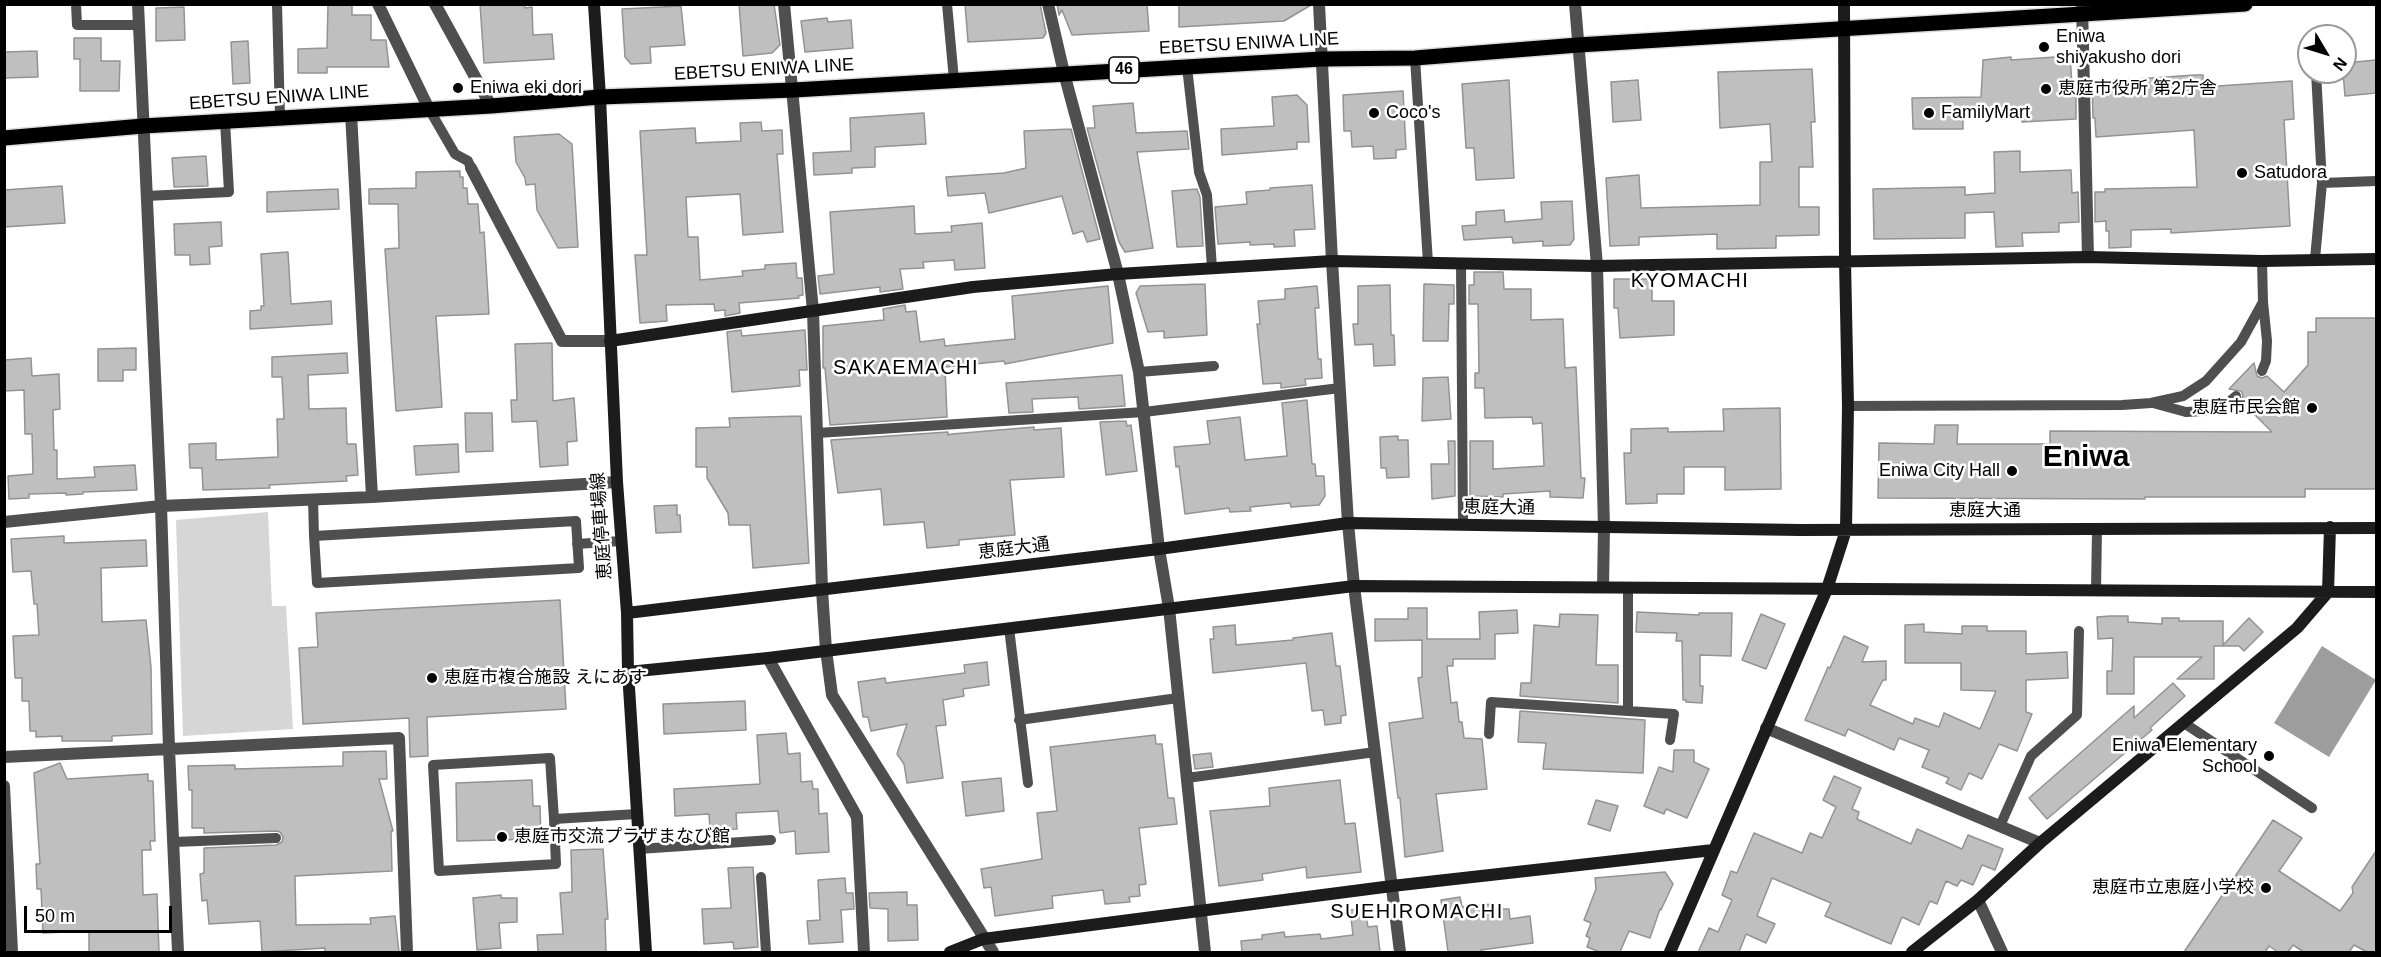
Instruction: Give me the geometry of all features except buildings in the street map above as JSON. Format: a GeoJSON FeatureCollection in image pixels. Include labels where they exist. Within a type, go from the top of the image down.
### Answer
{"type":"FeatureCollection","features":[{"type":"Feature","properties":{"kind":"main road","name":"EBETSU ENIWA LINE"},"geometry":{"type":"LineString","coordinates":[[4,138],[143,126],[491,106],[600,97],[794,90],[1322,59],[1415,58],[2081,9],[2244,4]]}},
{"type":"Feature","properties":{"kind":"street"},"geometry":{"type":"LineString","coordinates":[[138,4],[161,506],[178,952]]}},
{"type":"Feature","properties":{"kind":"street"},"geometry":{"type":"LineString","coordinates":[[378,4],[429,109]]}},
{"type":"Feature","properties":{"kind":"street"},"geometry":{"type":"LineString","coordinates":[[435,4],[491,106]]}},
{"type":"Feature","properties":{"kind":"street","name":"恵庭停車場線"},"geometry":{"type":"LineString","coordinates":[[594,4],[617,482],[627,613],[628,672],[646,952]]}},
{"type":"Feature","properties":{"kind":"street"},"geometry":{"type":"LineString","coordinates":[[784,4],[794,90],[813,311],[822,590],[832,695],[993,952]]}},
{"type":"Feature","properties":{"kind":"street"},"geometry":{"type":"LineString","coordinates":[[1048,4],[1064,73],[1118,274],[1139,372],[1159,549],[1169,608],[1205,952]]}},
{"type":"Feature","properties":{"kind":"street"},"geometry":{"type":"LineString","coordinates":[[1319,4],[1348,523],[1400,952]]}},
{"type":"Feature","properties":{"kind":"street"},"geometry":{"type":"LineString","coordinates":[[1575,4],[1597,266],[1604,527],[1603,587]]}},
{"type":"Feature","properties":{"kind":"street"},"geometry":{"type":"LineString","coordinates":[[1670,952],[1827,589],[1846,530],[1848,406],[1844,4]]}},
{"type":"Feature","properties":{"kind":"street"},"geometry":{"type":"LineString","coordinates":[[2081,9],[2088,257]]}},
{"type":"Feature","properties":{"kind":"street"},"geometry":{"type":"LineString","coordinates":[[351,113],[372,497]]}},
{"type":"Feature","properties":{"kind":"street"},"geometry":{"type":"LineString","coordinates":[[471,168],[562,341],[610,341],[973,287],[1118,274],[1332,261],[1597,266],[2088,257],[2262,261],[2376,259]]}},
{"type":"Feature","properties":{"kind":"street"},"geometry":{"type":"LineString","coordinates":[[4,522],[161,506],[372,497],[617,482]]}},
{"type":"Feature","properties":{"kind":"street","name":"恵庭大通"},"geometry":{"type":"LineString","coordinates":[[627,613],[1159,549],[1348,523],[1846,530],[2376,528]]}},
{"type":"Feature","properties":{"kind":"street"},"geometry":{"type":"LineString","coordinates":[[1912,952],[1978,900],[2040,843],[2297,628],[2328,592],[2330,527]]}},
{"type":"Feature","properties":{"kind":"street"},"geometry":{"type":"LineString","coordinates":[[628,672],[768,658],[1354,586],[2376,592]]}},
{"type":"Feature","properties":{"kind":"street"},"geometry":{"type":"LineString","coordinates":[[768,658],[857,817],[864,952]]}},
{"type":"Feature","properties":{"kind":"street"},"geometry":{"type":"LineString","coordinates":[[1766,728],[2040,843]]}},
{"type":"Feature","properties":{"kind":"street"},"geometry":{"type":"LineString","coordinates":[[4,757],[399,738],[407,952]]}},
{"type":"Feature","properties":{"kind":"street"},"geometry":{"type":"LineString","coordinates":[[4,786],[12,952]]}},
{"type":"Feature","properties":{"kind":"street"},"geometry":{"type":"LineString","coordinates":[[950,952],[983,939],[1199,910],[1713,850]]}},
{"type":"Feature","properties":{"kind":"street"},"geometry":{"type":"LineString","coordinates":[[1978,900],[2002,952]]}},
{"type":"Feature","properties":{"kind":"lane"},"geometry":{"type":"LineString","coordinates":[[76,4],[77,25],[139,25]]}},
{"type":"Feature","properties":{"kind":"lane"},"geometry":{"type":"LineString","coordinates":[[277,4],[280,117]]}},
{"type":"Feature","properties":{"kind":"lane"},"geometry":{"type":"LineString","coordinates":[[947,4],[954,80]]}},
{"type":"Feature","properties":{"kind":"lane"},"geometry":{"type":"LineString","coordinates":[[1415,58],[1428,263]]}},
{"type":"Feature","properties":{"kind":"lane"},"geometry":{"type":"LineString","coordinates":[[1186,67],[1199,172],[1207,195],[1212,268]]}},
{"type":"Feature","properties":{"kind":"lane"},"geometry":{"type":"LineString","coordinates":[[2315,259],[2322,183],[2317,84]]}},
{"type":"Feature","properties":{"kind":"lane"},"geometry":{"type":"LineString","coordinates":[[429,109],[455,154],[468,161],[471,168]]}},
{"type":"Feature","properties":{"kind":"lane"},"geometry":{"type":"LineString","coordinates":[[146,196],[229,192],[225,121]]}},
{"type":"Feature","properties":{"kind":"lane"},"geometry":{"type":"LineString","coordinates":[[2322,183],[2376,182]]}},
{"type":"Feature","properties":{"kind":"lane"},"geometry":{"type":"LineString","coordinates":[[2262,261],[2267,341],[2266,361],[2262,371]]}},
{"type":"Feature","properties":{"kind":"lane"},"geometry":{"type":"LineString","coordinates":[[1461,263],[1463,525]]}},
{"type":"Feature","properties":{"kind":"lane"},"geometry":{"type":"LineString","coordinates":[[1848,406],[2048,406],[2151,403],[2183,396],[2206,381],[2241,342],[2263,302]]}},
{"type":"Feature","properties":{"kind":"lane"},"geometry":{"type":"LineString","coordinates":[[1139,372],[1214,366]]}},
{"type":"Feature","properties":{"kind":"lane"},"geometry":{"type":"LineString","coordinates":[[817,433],[1144,412],[1340,388]]}},
{"type":"Feature","properties":{"kind":"lane"},"geometry":{"type":"LineString","coordinates":[[2151,403],[2186,411],[2219,410],[2236,396]]}},
{"type":"Feature","properties":{"kind":"lane"},"geometry":{"type":"LineString","coordinates":[[312,500],[314,536],[317,583],[579,568],[576,521],[314,536]]}},
{"type":"Feature","properties":{"kind":"lane"},"geometry":{"type":"LineString","coordinates":[[2096,591],[2097,529]]}},
{"type":"Feature","properties":{"kind":"lane"},"geometry":{"type":"LineString","coordinates":[[577,544],[621,541]]}},
{"type":"Feature","properties":{"kind":"lane"},"geometry":{"type":"LineString","coordinates":[[1628,587],[1628,711]]}},
{"type":"Feature","properties":{"kind":"lane"},"geometry":{"type":"LineString","coordinates":[[1009,628],[1028,783]]}},
{"type":"Feature","properties":{"kind":"lane"},"geometry":{"type":"LineString","coordinates":[[2000,826],[2031,756],[2077,715],[2079,631]]}},
{"type":"Feature","properties":{"kind":"lane"},"geometry":{"type":"LineString","coordinates":[[1020,720],[1178,698]]}},
{"type":"Feature","properties":{"kind":"lane"},"geometry":{"type":"LineString","coordinates":[[1489,734],[1491,702],[1674,714],[1670,740]]}},
{"type":"Feature","properties":{"kind":"lane"},"geometry":{"type":"LineString","coordinates":[[2184,723],[2312,808]]}},
{"type":"Feature","properties":{"kind":"lane"},"geometry":{"type":"LineString","coordinates":[[1187,778],[1375,752]]}},
{"type":"Feature","properties":{"kind":"lane"},"geometry":{"type":"LineString","coordinates":[[550,758],[554,819],[556,864],[439,871],[434,765],[550,758]]}},
{"type":"Feature","properties":{"kind":"lane"},"geometry":{"type":"LineString","coordinates":[[554,819],[637,814]]}},
{"type":"Feature","properties":{"kind":"lane"},"geometry":{"type":"LineString","coordinates":[[174,842],[276,838]]}},
{"type":"Feature","properties":{"kind":"lane"},"geometry":{"type":"LineString","coordinates":[[639,849],[771,840]]}},
{"type":"Feature","properties":{"kind":"lane"},"geometry":{"type":"LineString","coordinates":[[761,877],[766,952]]}},
{"type":"Feature","properties":{"kind":"shaded area"},"geometry":{"type":"Polygon","coordinates":[[[268,512],[272,606],[286,606],[293,729],[183,736],[176,520],[268,512]]]}},
{"type":"Feature","properties":{"kind":"shaded area"},"geometry":{"type":"Polygon","coordinates":[[[2322,646],[2376,680],[2329,757],[2274,723],[2322,646]]]}},
{"type":"Feature","properties":{"kind":"place","name":"Eniwa shiyakusho dori"},"geometry":{"type":"Point","coordinates":[2044,47]}},
{"type":"Feature","properties":{"kind":"place","name":"Eniwa eki dori"},"geometry":{"type":"Point","coordinates":[458,88]}},
{"type":"Feature","properties":{"kind":"place","name":"恵庭市役所 第2庁舎"},"geometry":{"type":"Point","coordinates":[2046,89]}},
{"type":"Feature","properties":{"kind":"place","name":"Coco's"},"geometry":{"type":"Point","coordinates":[1374,113]}},
{"type":"Feature","properties":{"kind":"place","name":"FamilyMart"},"geometry":{"type":"Point","coordinates":[1929,113]}},
{"type":"Feature","properties":{"kind":"place","name":"Satudora"},"geometry":{"type":"Point","coordinates":[2242,173]}},
{"type":"Feature","properties":{"kind":"place","name":"恵庭市民会館"},"geometry":{"type":"Point","coordinates":[2312,408]}},
{"type":"Feature","properties":{"kind":"place","name":"Eniwa City Hall"},"geometry":{"type":"Point","coordinates":[2012,471]}},
{"type":"Feature","properties":{"kind":"place","name":"恵庭市複合施設 えにあす"},"geometry":{"type":"Point","coordinates":[432,678]}},
{"type":"Feature","properties":{"kind":"place","name":"Eniwa Elementary School"},"geometry":{"type":"Point","coordinates":[2269,756]}},
{"type":"Feature","properties":{"kind":"place","name":"恵庭市交流プラザまなび館"},"geometry":{"type":"Point","coordinates":[502,837]}},
{"type":"Feature","properties":{"kind":"place","name":"恵庭市立恵庭小学校"},"geometry":{"type":"Point","coordinates":[2266,888]}},
{"type":"Feature","properties":{"kind":"district","name":"KYOMACHI"},"geometry":{"type":"Point","coordinates":[1690,281]}},
{"type":"Feature","properties":{"kind":"district","name":"SAKAEMACHI"},"geometry":{"type":"Point","coordinates":[906,368]}},
{"type":"Feature","properties":{"kind":"district","name":"Eniwa"},"geometry":{"type":"Point","coordinates":[2086,458]}},
{"type":"Feature","properties":{"kind":"district","name":"SUEHIROMACHI"},"geometry":{"type":"Point","coordinates":[1417,912]}}]}
